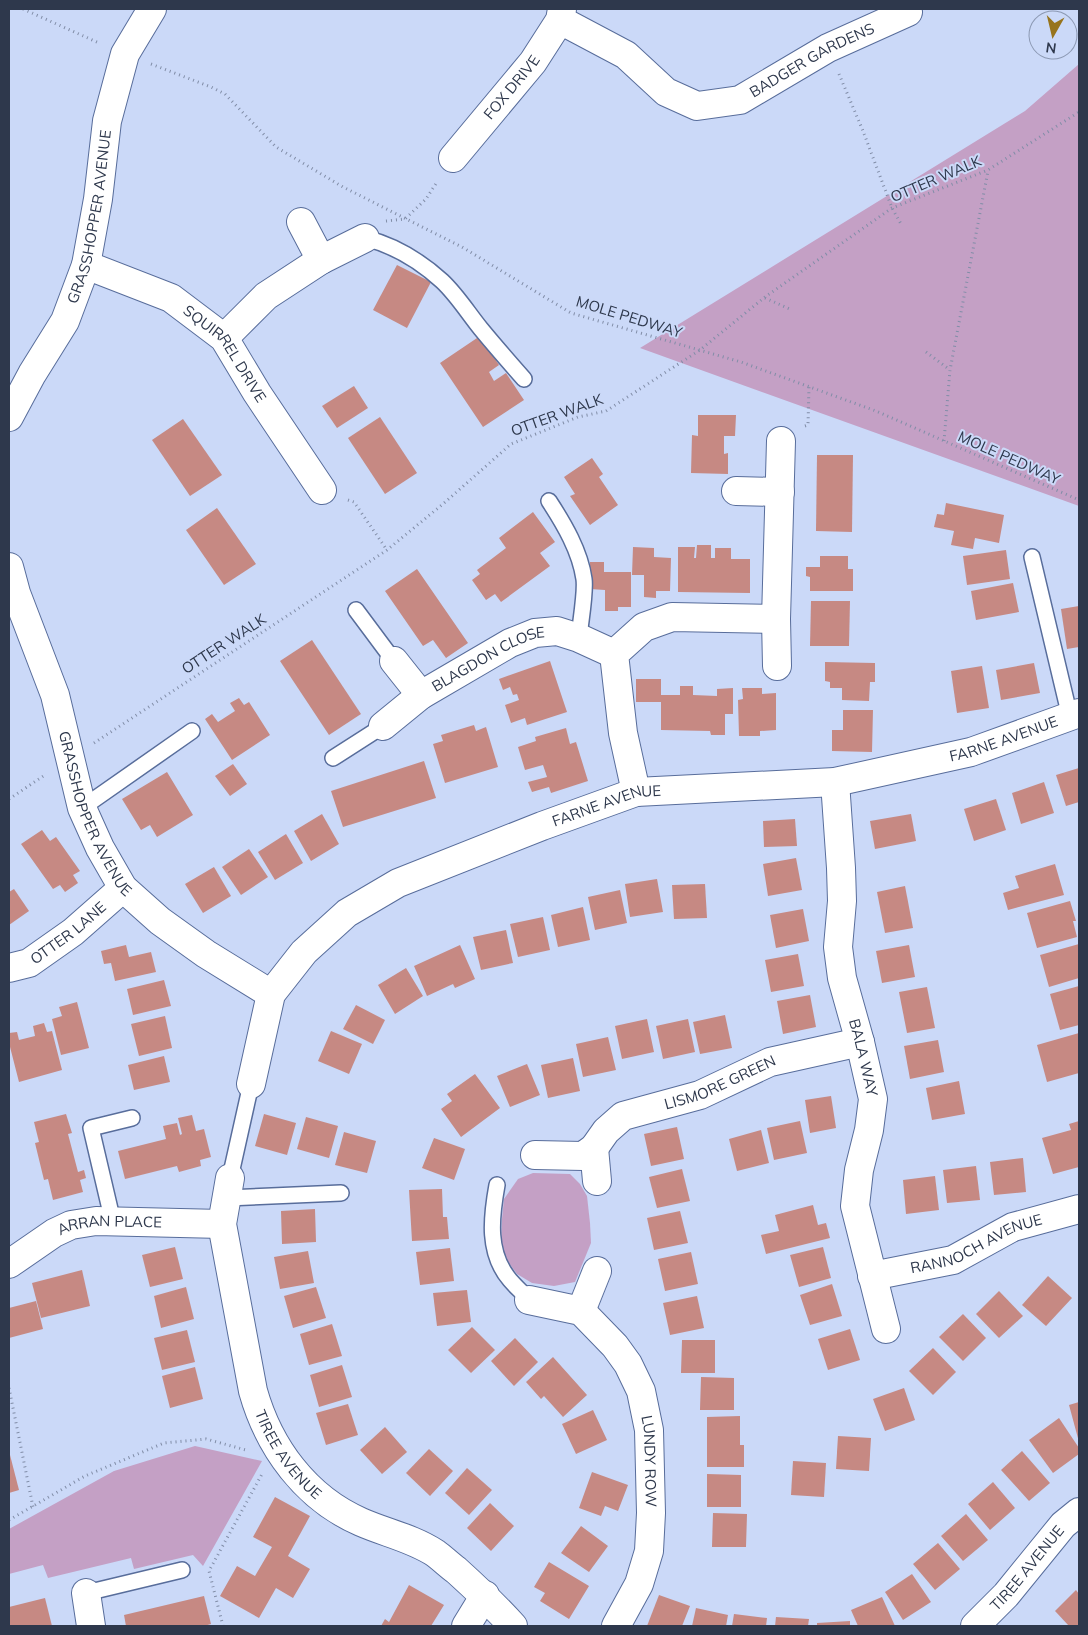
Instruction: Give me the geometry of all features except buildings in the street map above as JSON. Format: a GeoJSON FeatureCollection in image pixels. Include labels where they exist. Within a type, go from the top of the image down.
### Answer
{"type":"FeatureCollection","features":[{"type":"Feature","properties":{"kind":"street","name":"GRASSHOPPER AVENUE"},"geometry":{"type":"LineString","coordinates":[[9,417],[32,374],[65,321],[86,265],[98,200],[107,121],[125,54],[152,9]]}},
{"type":"Feature","properties":{"kind":"street","name":"BADGER GARDENS"},"geometry":{"type":"LineString","coordinates":[[561,14],[626,56],[666,92],[696,106],[740,100],[828,48],[908,12]]}},
{"type":"Feature","properties":{"kind":"street","name":"FOX DRIVE"},"geometry":{"type":"LineString","coordinates":[[453,158],[533,62],[561,14]]}},
{"type":"Feature","properties":{"kind":"street"},"geometry":{"type":"LineString","coordinates":[[301,222],[321,260]]}},
{"type":"Feature","properties":{"kind":"street"},"geometry":{"type":"LineString","coordinates":[[224,338],[266,296],[321,260],[365,238]]}},
{"type":"Feature","properties":{"kind":"street","name":"SQUIRREL DRIVE"},"geometry":{"type":"LineString","coordinates":[[86,265],[171,298],[224,338],[257,393],[322,490]]}},
{"type":"Feature","properties":{"kind":"street"},"geometry":{"type":"LineString","coordinates":[[777,666],[776,619],[781,441]]}},
{"type":"Feature","properties":{"kind":"street"},"geometry":{"type":"LineString","coordinates":[[736,491],[780,492]]}},
{"type":"Feature","properties":{"kind":"street","name":"GRASSHOPPER AVENUE"},"geometry":{"type":"LineString","coordinates":[[9,567],[16,593],[55,695],[82,808],[100,848],[123,888],[160,922],[206,954],[271,994]]}},
{"type":"Feature","properties":{"kind":"street"},"geometry":{"type":"LineString","coordinates":[[636,792],[622,733],[614,654],[644,627],[672,617],[776,619]]}},
{"type":"Feature","properties":{"kind":"street","name":"BLAGDON CLOSE"},"geometry":{"type":"LineString","coordinates":[[383,726],[421,695],[510,643],[535,633],[556,631],[579,638],[614,654]]}},
{"type":"Feature","properties":{"kind":"street","name":"BLAGDON CLOSE"},"geometry":{"type":"LineString","coordinates":[[394,661],[421,695]]}},
{"type":"Feature","properties":{"kind":"street","name":"FARNE AVENUE"},"geometry":{"type":"LineString","coordinates":[[251,1084],[271,994],[304,952],[347,913],[398,883],[533,829],[636,792],[835,782],[971,752],[1074,715]]}},
{"type":"Feature","properties":{"kind":"street","name":"BALA WAY"},"geometry":{"type":"LineString","coordinates":[[835,782],[842,901],[838,947],[842,978],[860,1042],[873,1099],[869,1130],[859,1170],[856,1206],[886,1329]]}},
{"type":"Feature","properties":{"kind":"street","name":"OTTER LANE"},"geometry":{"type":"LineString","coordinates":[[9,968],[29,963],[66,937],[123,888]]}},
{"type":"Feature","properties":{"kind":"street","name":"LISMORE GREEN"},"geometry":{"type":"LineString","coordinates":[[594,1148],[606,1131],[623,1116],[700,1095],[770,1062],[860,1042]]}},
{"type":"Feature","properties":{"kind":"street"},"geometry":{"type":"LineString","coordinates":[[535,1155],[583,1156],[594,1148]]}},
{"type":"Feature","properties":{"kind":"street"},"geometry":{"type":"LineString","coordinates":[[594,1148],[597,1180]]}},
{"type":"Feature","properties":{"kind":"street","name":"TIREE AVENUE"},"geometry":{"type":"LineString","coordinates":[[228,1188],[222,1224],[253,1391],[259,1412],[276,1448],[296,1474],[317,1494],[336,1508],[361,1522],[410,1539],[436,1553],[485,1596],[513,1626]]}},
{"type":"Feature","properties":{"kind":"street","name":"RANNOCH AVENUE"},"geometry":{"type":"LineString","coordinates":[[872,1276],[952,1260],[1013,1227],[1079,1209]]}},
{"type":"Feature","properties":{"kind":"street","name":"ARRAN PLACE"},"geometry":{"type":"LineString","coordinates":[[9,1264],[54,1233],[71,1226],[96,1221],[222,1224]]}},
{"type":"Feature","properties":{"kind":"street"},"geometry":{"type":"LineString","coordinates":[[529,1300],[581,1311],[597,1271]]}},
{"type":"Feature","properties":{"kind":"street","name":"LUNDY ROW"},"geometry":{"type":"LineString","coordinates":[[581,1311],[615,1346],[628,1364],[641,1391],[649,1430],[651,1513],[649,1551],[639,1584],[616,1626]]}},
{"type":"Feature","properties":{"kind":"street","name":"TIREE AVENUE"},"geometry":{"type":"LineString","coordinates":[[974,1626],[1006,1594],[1063,1526],[1079,1512]]}},
{"type":"Feature","properties":{"kind":"street"},"geometry":{"type":"LineString","coordinates":[[86,1593],[91,1626]]}},
{"type":"Feature","properties":{"kind":"street"},"geometry":{"type":"LineString","coordinates":[[466,1626],[485,1596]]}},
{"type":"Feature","properties":{"kind":"lane"},"geometry":{"type":"LineString","coordinates":[[365,238],[398,250],[422,264],[443,281],[503,356],[524,379]]}},
{"type":"Feature","properties":{"kind":"lane"},"geometry":{"type":"LineString","coordinates":[[549,501],[564,524],[585,580],[579,638]]}},
{"type":"Feature","properties":{"kind":"lane"},"geometry":{"type":"LineString","coordinates":[[1032,557],[1074,715]]}},
{"type":"Feature","properties":{"kind":"lane"},"geometry":{"type":"LineString","coordinates":[[356,610],[394,661]]}},
{"type":"Feature","properties":{"kind":"lane"},"geometry":{"type":"LineString","coordinates":[[333,758],[383,726]]}},
{"type":"Feature","properties":{"kind":"lane"},"geometry":{"type":"LineString","coordinates":[[82,808],[192,731]]}},
{"type":"Feature","properties":{"kind":"lane"},"geometry":{"type":"LineString","coordinates":[[251,1084],[228,1188],[341,1193]]}},
{"type":"Feature","properties":{"kind":"lane"},"geometry":{"type":"LineString","coordinates":[[113,1222],[91,1128],[132,1118]]}},
{"type":"Feature","properties":{"kind":"lane"},"geometry":{"type":"LineString","coordinates":[[497,1185],[492,1212],[492,1240],[496,1258],[509,1278],[529,1300]]}},
{"type":"Feature","properties":{"kind":"lane"},"geometry":{"type":"LineString","coordinates":[[86,1593],[182,1570]]}},
{"type":"Feature","properties":{"kind":"path","name":"MOLE PEDWAY"},"geometry":{"type":"LineString","coordinates":[[23,9],[125,54],[211,86],[225,94],[276,147],[343,187],[462,247],[571,313],[700,350],[809,386],[876,411],[1079,500]]}},
{"type":"Feature","properties":{"kind":"path"},"geometry":{"type":"LineString","coordinates":[[828,48],[863,131],[892,208],[901,224]]}},
{"type":"Feature","properties":{"kind":"path","name":"OTTER WALK"},"geometry":{"type":"LineString","coordinates":[[9,798],[387,550],[510,444],[578,418],[606,411],[700,350],[765,297],[892,208],[988,170],[1079,112]]}},
{"type":"Feature","properties":{"kind":"path"},"geometry":{"type":"LineString","coordinates":[[365,238],[386,221],[405,219],[426,198],[453,158]]}},
{"type":"Feature","properties":{"kind":"path"},"geometry":{"type":"LineString","coordinates":[[944,442],[950,370],[988,170]]}},
{"type":"Feature","properties":{"kind":"path"},"geometry":{"type":"LineString","coordinates":[[765,297],[792,310]]}},
{"type":"Feature","properties":{"kind":"path"},"geometry":{"type":"LineString","coordinates":[[926,352],[950,370]]}},
{"type":"Feature","properties":{"kind":"path"},"geometry":{"type":"LineString","coordinates":[[781,441],[808,425],[809,386]]}},
{"type":"Feature","properties":{"kind":"path"},"geometry":{"type":"LineString","coordinates":[[322,490],[354,502],[387,550]]}},
{"type":"Feature","properties":{"kind":"path"},"geometry":{"type":"LineString","coordinates":[[9,1388],[33,1507]]}},
{"type":"Feature","properties":{"kind":"path"},"geometry":{"type":"LineString","coordinates":[[9,1520],[85,1476],[164,1443],[206,1439],[249,1450],[276,1448]]}},
{"type":"Feature","properties":{"kind":"path"},"geometry":{"type":"LineString","coordinates":[[223,1626],[209,1571],[276,1448]]}},
{"type":"Feature","properties":{"kind":"shaded area"},"geometry":{"type":"Polygon","coordinates":[[[1079,64],[1079,506],[640,348],[1025,111],[1079,64]]]}},
{"type":"Feature","properties":{"kind":"shaded area"},"geometry":{"type":"Polygon","coordinates":[[[533,1173],[570,1174],[580,1184],[587,1196],[591,1243],[575,1282],[554,1286],[532,1283],[517,1274],[506,1259],[501,1242],[504,1199],[518,1179],[533,1173]]]}},
{"type":"Feature","properties":{"kind":"shaded area"},"geometry":{"type":"Polygon","coordinates":[[[195,1446],[262,1461],[203,1566],[193,1555],[134,1569],[131,1558],[48,1578],[43,1565],[9,1574],[9,1529],[114,1471],[195,1446]]]}}]}
